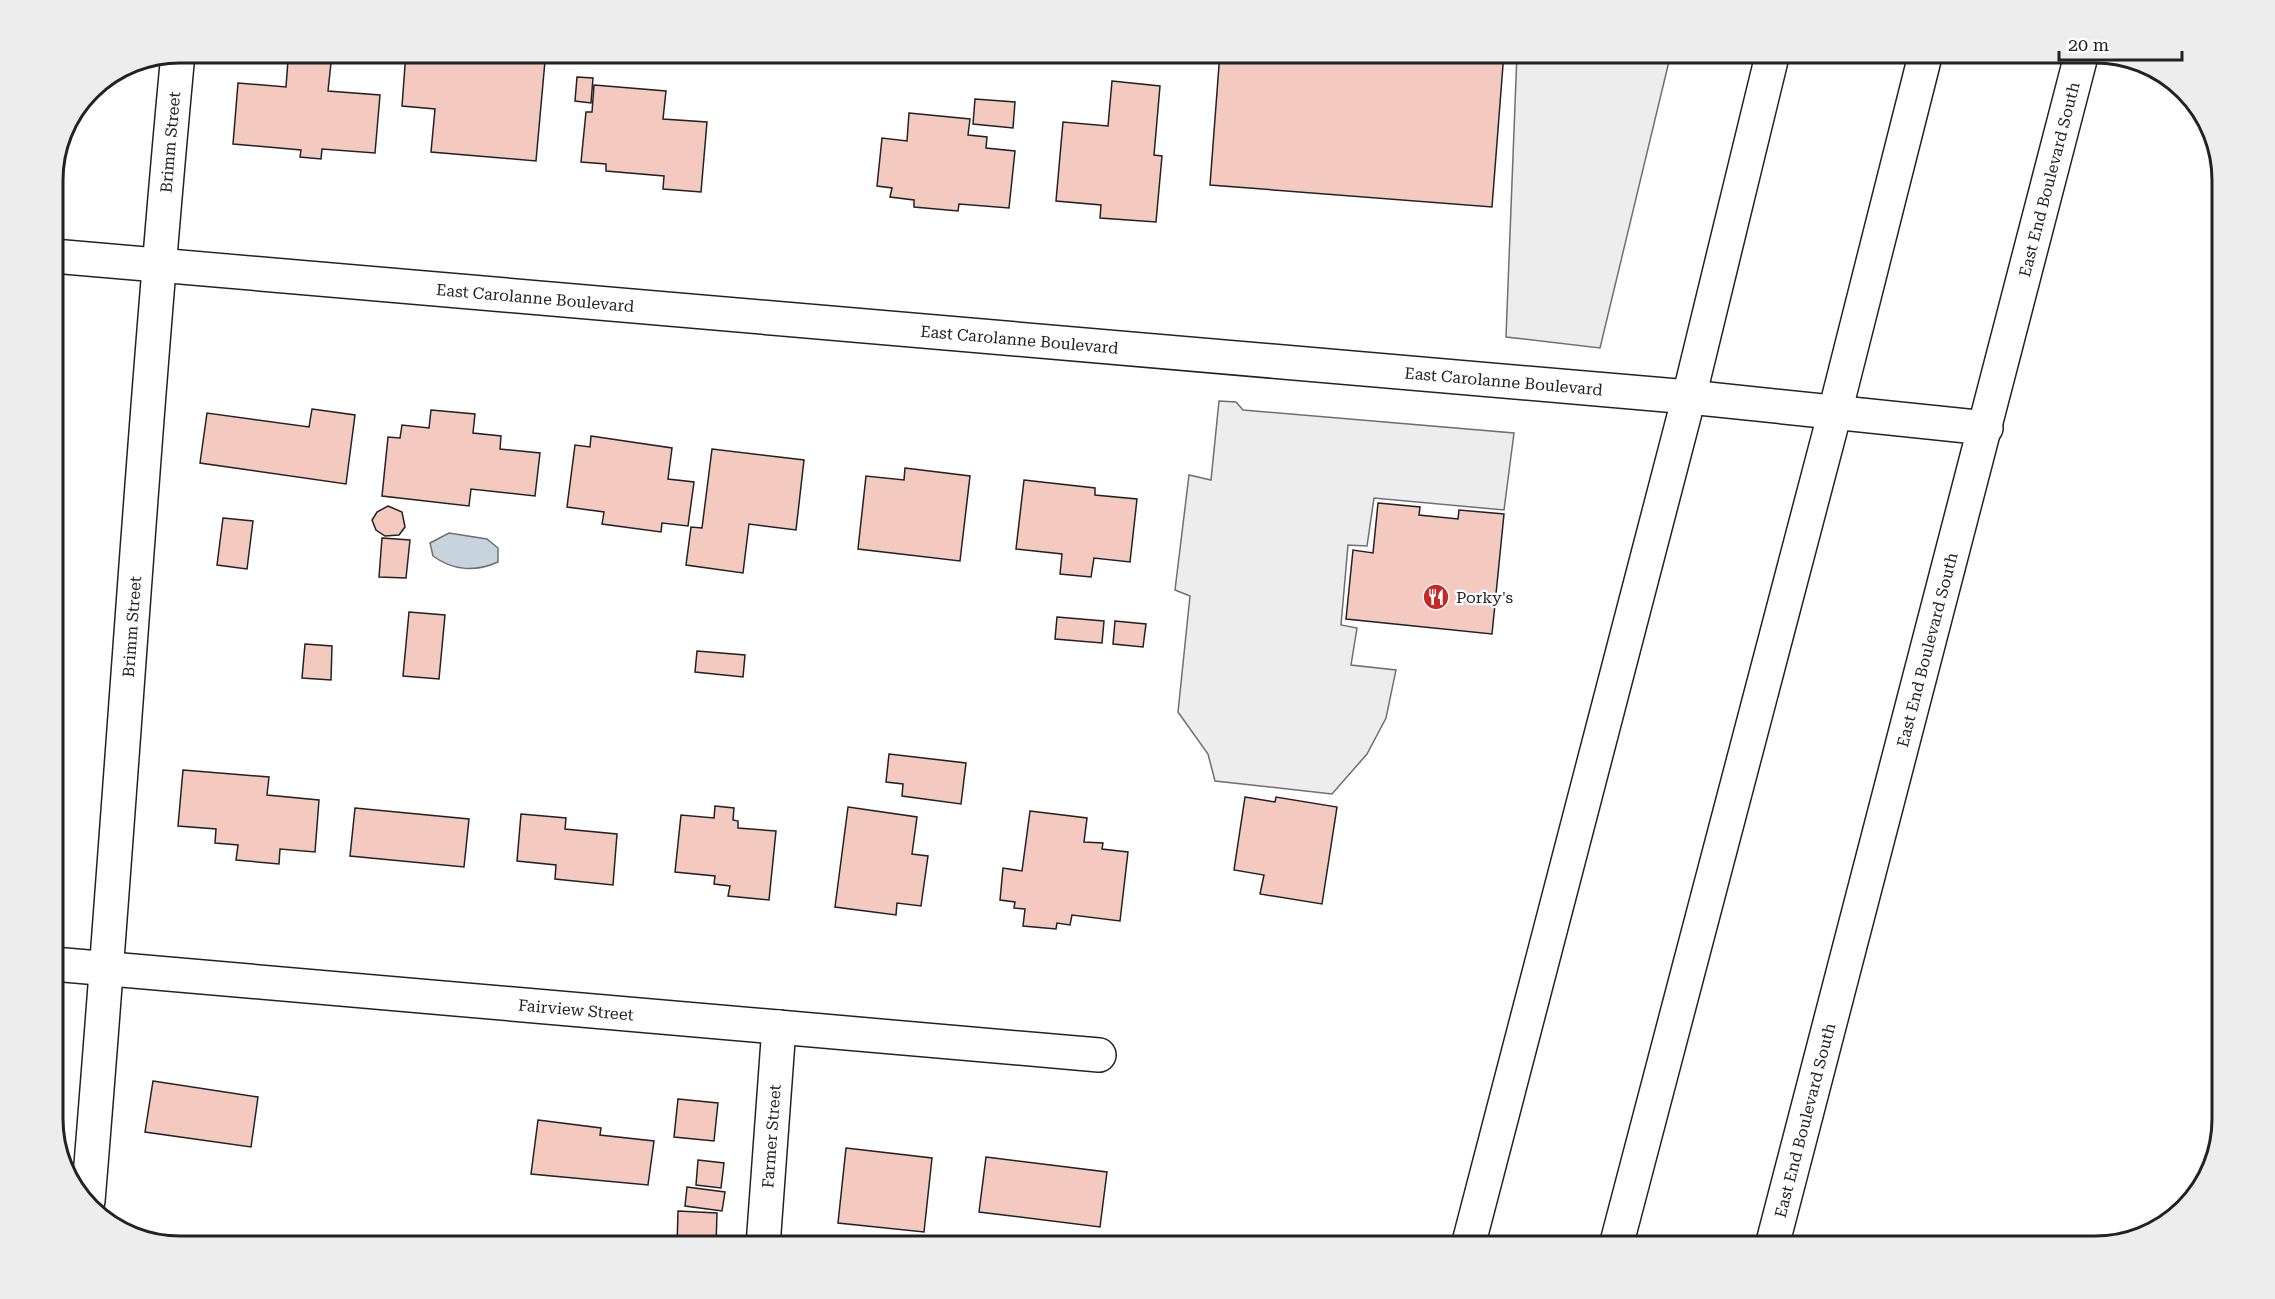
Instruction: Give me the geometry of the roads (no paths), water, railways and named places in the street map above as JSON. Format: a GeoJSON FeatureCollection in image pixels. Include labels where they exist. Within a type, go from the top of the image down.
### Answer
{"type":"FeatureCollection","features":[{"type":"Feature","properties":{"kind":"main road","name":"Brimm Street"},"geometry":{"type":"LineString","coordinates":[[89,1192],[158,265],[177,63]]}},
{"type":"Feature","properties":{"kind":"main road"},"geometry":{"type":"LineString","coordinates":[[1471,1236],[1689,397],[1770,63]]}},
{"type":"Feature","properties":{"kind":"main road"},"geometry":{"type":"LineString","coordinates":[[1619,1236],[1835,412],[1923,63]]}},
{"type":"Feature","properties":{"kind":"main road","name":"East End Boulevard South"},"geometry":{"type":"LineString","coordinates":[[1775,1236],[2079,63]]}},
{"type":"Feature","properties":{"kind":"main road","name":"East Carolanne Boulevard"},"geometry":{"type":"LineString","coordinates":[[63,257],[1689,397],[1986,428]]}},
{"type":"Feature","properties":{"kind":"main road","name":"Fairview Street"},"geometry":{"type":"LineString","coordinates":[[63,965],[1099,1055]]}},
{"type":"Feature","properties":{"kind":"main road","name":"Farmer Street"},"geometry":{"type":"LineString","coordinates":[[764,1236],[779,1028]]}},
{"type":"Feature","properties":{"kind":"place","name":"Porky's"},"geometry":{"type":"Point","coordinates":[1436,597]}}]}
